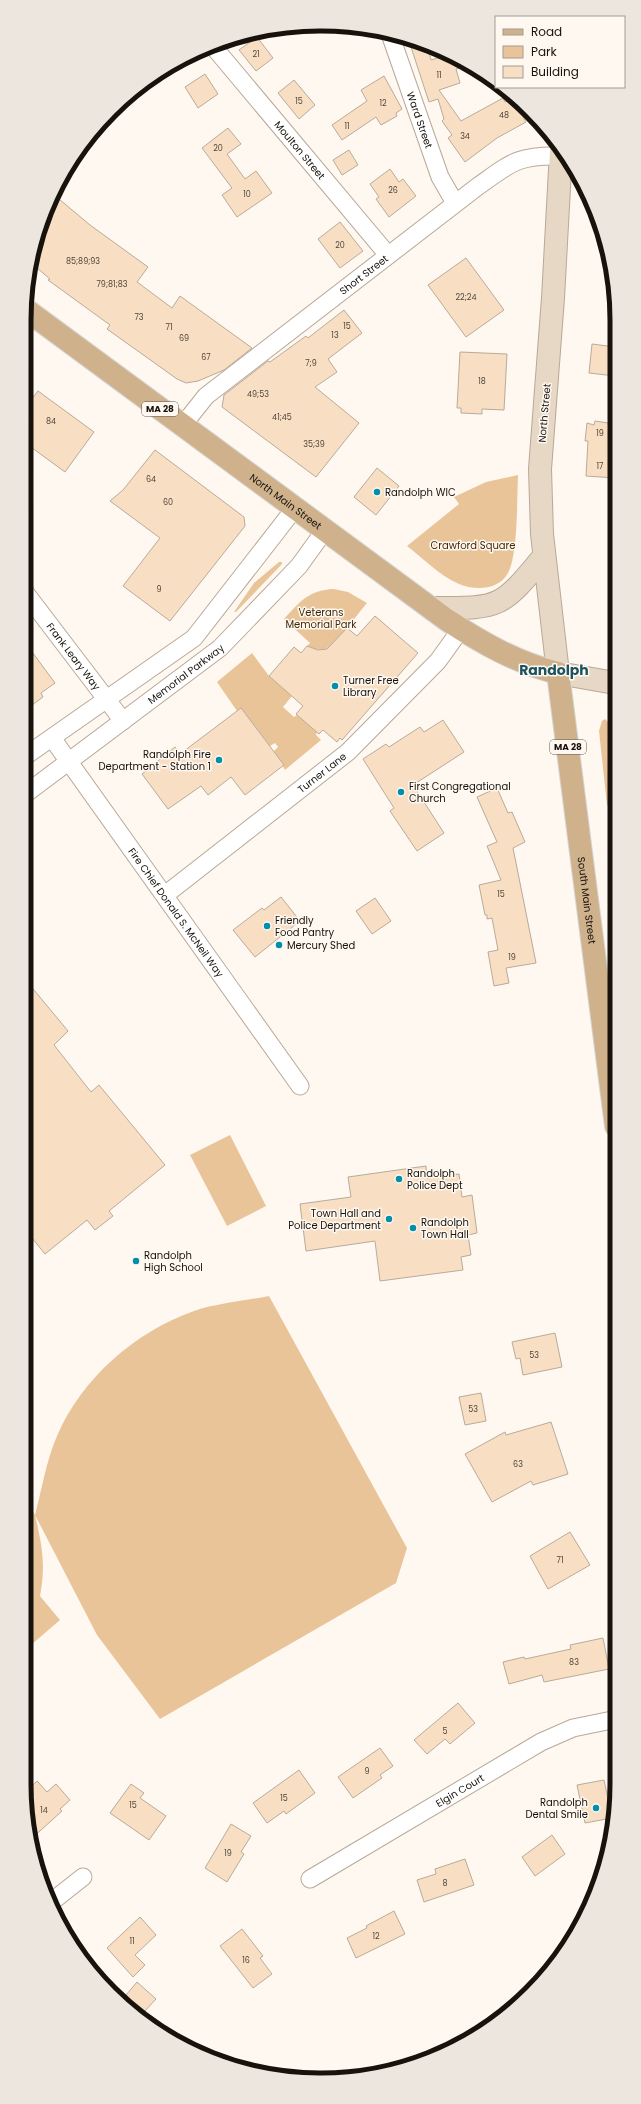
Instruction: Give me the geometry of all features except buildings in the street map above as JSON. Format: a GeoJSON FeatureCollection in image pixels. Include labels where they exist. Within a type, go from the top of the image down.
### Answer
{"type":"FeatureCollection","features":[{"type":"Feature","properties":{"kind":"main road","name":"North Street"},"geometry":{"type":"LineString","coordinates":[[558,673],[540,519],[541,447],[554,298],[561,160]]}},
{"type":"Feature","properties":{"kind":"main road","name":"North Main Street"},"geometry":{"type":"LineString","coordinates":[[31,314],[461,629],[487,646],[519,661],[558,673]]}},
{"type":"Feature","properties":{"kind":"main road"},"geometry":{"type":"LineString","coordinates":[[431,608],[477,608],[493,605],[503,601],[518,588],[544,556]]}},
{"type":"Feature","properties":{"kind":"main road"},"geometry":{"type":"LineString","coordinates":[[558,673],[610,682]]}},
{"type":"Feature","properties":{"kind":"main road","name":"South Main Street"},"geometry":{"type":"LineString","coordinates":[[558,673],[610,1079]]}},
{"type":"Feature","properties":{"kind":"street","name":"Ward Street"},"geometry":{"type":"LineString","coordinates":[[392,40],[440,177],[455,203]]}},
{"type":"Feature","properties":{"kind":"street","name":"Moulton Street"},"geometry":{"type":"LineString","coordinates":[[216,50],[388,255]]}},
{"type":"Feature","properties":{"kind":"street","name":"Short Street"},"geometry":{"type":"LineString","coordinates":[[183,425],[206,396],[455,203],[516,160],[531,156],[557,154]]}},
{"type":"Feature","properties":{"kind":"street"},"geometry":{"type":"LineString","coordinates":[[31,752],[194,638],[295,508]]}},
{"type":"Feature","properties":{"kind":"street","name":"Memorial Parkway"},"geometry":{"type":"LineString","coordinates":[[31,790],[230,638],[299,566],[326,530]]}},
{"type":"Feature","properties":{"kind":"street","name":"Frank Leary Way"},"geometry":{"type":"LineString","coordinates":[[31,599],[123,721]]}},
{"type":"Feature","properties":{"kind":"street","name":"Turner Lane"},"geometry":{"type":"LineString","coordinates":[[165,895],[340,760],[438,661],[461,629]]}},
{"type":"Feature","properties":{"kind":"street","name":"Fire Chief Donald S. McNeil Way"},"geometry":{"type":"LineString","coordinates":[[52,738],[300,1086]]}},
{"type":"Feature","properties":{"kind":"street","name":"Elgin Court"},"geometry":{"type":"LineString","coordinates":[[310,1879],[541,1742],[573,1728],[610,1720]]}},
{"type":"Feature","properties":{"kind":"street"},"geometry":{"type":"LineString","coordinates":[[55,1899],[83,1876]]}},
{"type":"Feature","properties":{"kind":"green space","name":"Crawford Square"},"geometry":{"type":"Polygon","coordinates":[[[518,475],[514,554],[508,573],[499,583],[486,588],[472,588],[459,584],[438,572],[407,546],[459,504],[454,497],[486,482],[518,475]]]}},
{"type":"Feature","properties":{"kind":"green space"},"geometry":{"type":"Polygon","coordinates":[[[279,562],[282,562],[282,564],[236,612],[234,612],[254,583],[279,562]]]}},
{"type":"Feature","properties":{"kind":"green space","name":"Veterans Memorial Park"},"geometry":{"type":"Polygon","coordinates":[[[334,589],[348,592],[367,603],[341,636],[329,647],[320,650],[307,646],[310,643],[284,619],[300,602],[311,594],[334,589]]]}},
{"type":"Feature","properties":{"kind":"green space"},"geometry":{"type":"Polygon","coordinates":[[[252,653],[269,676],[292,696],[283,707],[294,717],[297,715],[317,732],[316,735],[321,740],[285,770],[274,751],[278,747],[275,743],[270,746],[241,708],[237,711],[217,682],[252,653]]]}},
{"type":"Feature","properties":{"kind":"green space"},"geometry":{"type":"Polygon","coordinates":[[[605,719],[610,724],[610,807],[607,805],[599,731],[602,721],[605,719]]]}},
{"type":"Feature","properties":{"kind":"green space"},"geometry":{"type":"Polygon","coordinates":[[[230,1135],[266,1206],[227,1226],[190,1155],[230,1135]]]}},
{"type":"Feature","properties":{"kind":"green space"},"geometry":{"type":"Polygon","coordinates":[[[269,1296],[407,1548],[396,1583],[160,1719],[97,1635],[35,1515],[47,1465],[57,1436],[81,1395],[96,1376],[113,1360],[131,1344],[172,1320],[203,1308],[269,1296]]]}},
{"type":"Feature","properties":{"kind":"green space"},"geometry":{"type":"Polygon","coordinates":[[[31,1508],[35,1515],[40,1536],[42,1555],[43,1574],[40,1596],[60,1620],[31,1645],[31,1508]]]}},
{"type":"Feature","properties":{"kind":"place","name":"Randolph WIC"},"geometry":{"type":"Point","coordinates":[377,492]}},
{"type":"Feature","properties":{"kind":"place","name":"Turner Free Library"},"geometry":{"type":"Point","coordinates":[335,686]}},
{"type":"Feature","properties":{"kind":"place","name":"Randolph Fire Department - Station 1"},"geometry":{"type":"Point","coordinates":[219,760]}},
{"type":"Feature","properties":{"kind":"place","name":"First Congregational Church"},"geometry":{"type":"Point","coordinates":[401,792]}},
{"type":"Feature","properties":{"kind":"place","name":"Friendly Food Pantry"},"geometry":{"type":"Point","coordinates":[267,926]}},
{"type":"Feature","properties":{"kind":"place","name":"Mercury Shed"},"geometry":{"type":"Point","coordinates":[279,945]}},
{"type":"Feature","properties":{"kind":"place","name":"Randolph Police Dept"},"geometry":{"type":"Point","coordinates":[399,1179]}},
{"type":"Feature","properties":{"kind":"place","name":"Town Hall and Police Department"},"geometry":{"type":"Point","coordinates":[389,1219]}},
{"type":"Feature","properties":{"kind":"place","name":"Randolph Town Hall"},"geometry":{"type":"Point","coordinates":[413,1228]}},
{"type":"Feature","properties":{"kind":"place","name":"Randolph High School"},"geometry":{"type":"Point","coordinates":[136,1261]}},
{"type":"Feature","properties":{"kind":"place","name":"Randolph Dental Smile"},"geometry":{"type":"Point","coordinates":[596,1808]}},
{"type":"Feature","properties":{"kind":"district","name":"Randolph"},"geometry":{"type":"Point","coordinates":[554,670]}}]}
